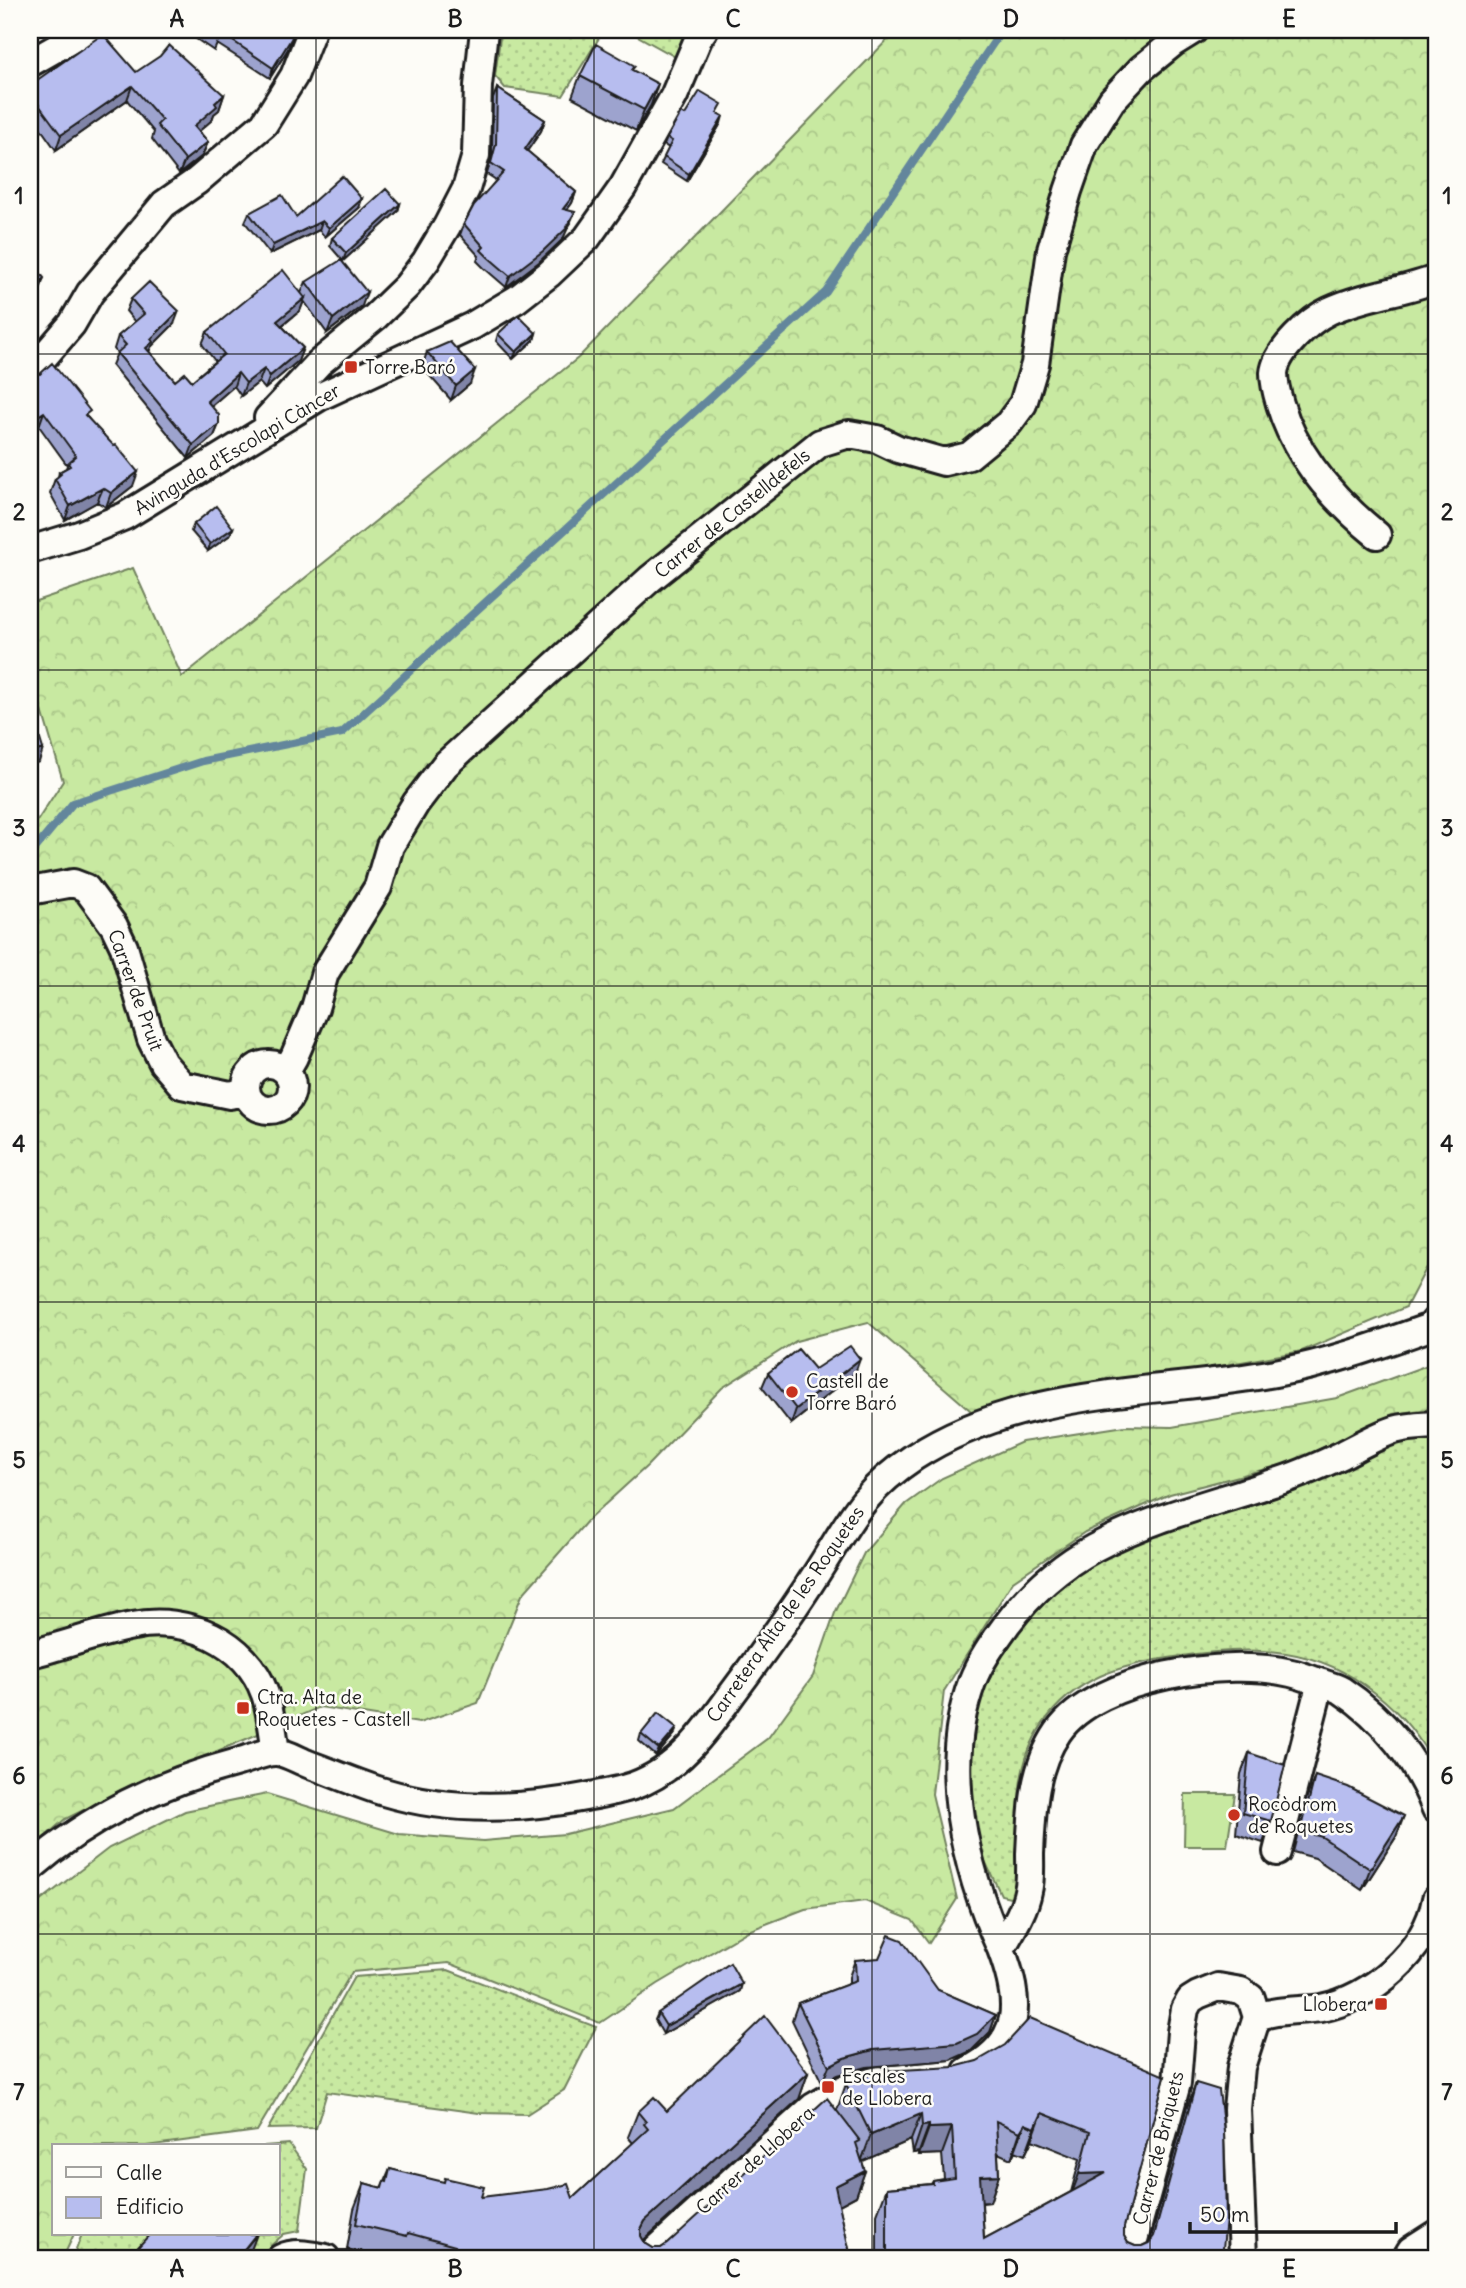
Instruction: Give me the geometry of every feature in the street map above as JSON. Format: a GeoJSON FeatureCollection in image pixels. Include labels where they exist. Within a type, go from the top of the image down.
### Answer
{"type":"FeatureCollection","features":[{"type":"Feature","properties":{"kind":"street"},"geometry":{"type":"LineString","coordinates":[[30,63],[86,31],[93,30]]}},
{"type":"Feature","properties":{"kind":"street"},"geometry":{"type":"LineString","coordinates":[[30,373],[52,350],[72,324],[90,293],[164,204],[197,181],[264,124],[294,76],[312,30]]}},
{"type":"Feature","properties":{"kind":"street"},"geometry":{"type":"LineString","coordinates":[[254,435],[319,363],[376,317],[407,286],[447,226],[466,189],[476,155],[478,86],[484,30]]}},
{"type":"Feature","properties":{"kind":"street","name":"Avinguda d'Escolapi Càncer"},"geometry":{"type":"LineString","coordinates":[[30,550],[79,535],[125,516],[319,397],[472,326],[517,299],[549,274],[587,238],[623,187],[674,96],[704,30]]}},
{"type":"Feature","properties":{"kind":"street","name":"Carrer de Castelldefels"},"geometry":{"type":"LineString","coordinates":[[286,1070],[315,1008],[325,973],[377,887],[390,846],[416,803],[445,765],[650,579],[820,443],[849,434],[877,439],[898,449],[944,462],[969,456],[1009,422],[1023,404],[1032,375],[1051,250],[1084,145],[1112,100],[1141,69],[1194,30]]}},
{"type":"Feature","properties":{"kind":"street"},"geometry":{"type":"LineString","coordinates":[[1377,535],[1316,475],[1299,449],[1287,428],[1275,387],[1274,370],[1293,338],[1327,312],[1352,302],[1436,279]]}},
{"type":"Feature","properties":{"kind":"street","name":"Carrer de Pruit"},"geometry":{"type":"LineString","coordinates":[[30,891],[73,883],[86,888],[114,926],[124,947],[151,1038],[163,1063],[182,1085],[230,1095],[246,1091]]}},
{"type":"Feature","properties":{"kind":"street"},"geometry":{"type":"LineString","coordinates":[[273,1064],[286,1070],[293,1084],[293,1092],[284,1105],[277,1109],[264,1110],[252,1104],[246,1091],[248,1077],[258,1067],[273,1064]]}},
{"type":"Feature","properties":{"kind":"street","name":"Carretera Alta de les Roquetes"},"geometry":{"type":"LineString","coordinates":[[276,1752],[385,1792],[422,1801],[470,1807],[551,1804],[631,1787],[658,1775],[680,1760],[774,1636],[816,1574],[852,1513],[878,1483],[940,1440],[983,1421],[1018,1411],[1088,1397],[1275,1373],[1356,1354],[1430,1327],[1436,1320]]}},
{"type":"Feature","properties":{"kind":"street"},"geometry":{"type":"LineString","coordinates":[[945,2078],[981,2064],[1007,2037],[1014,2020],[1011,1977],[981,1900],[958,1807],[957,1755],[961,1722],[972,1682],[988,1650],[1034,1591],[1052,1575],[1074,1560],[1133,1530],[1166,1516],[1297,1476],[1384,1434],[1406,1427],[1436,1425]]}},
{"type":"Feature","properties":{"kind":"street"},"geometry":{"type":"LineString","coordinates":[[30,1654],[153,1623],[173,1623],[209,1633],[224,1642],[252,1670],[265,1693],[276,1752],[188,1776],[126,1803],[75,1832],[30,1868]]}},
{"type":"Feature","properties":{"kind":"street"},"geometry":{"type":"LineString","coordinates":[[1001,1949],[1025,1903],[1029,1888],[1032,1813],[1043,1756],[1060,1729],[1082,1708],[1114,1691],[1145,1681],[1187,1671],[1231,1668],[1289,1672],[1340,1689],[1379,1721],[1407,1752],[1426,1782],[1436,1809]]}},
{"type":"Feature","properties":{"kind":"street"},"geometry":{"type":"LineString","coordinates":[[1277,1852],[1317,1700]]}},
{"type":"Feature","properties":{"kind":"street"},"geometry":{"type":"LineString","coordinates":[[1243,2258],[1237,2109],[1241,2067],[1257,2017],[1268,2013],[1319,2008],[1343,2002],[1370,1989],[1392,1971],[1426,1931],[1436,1899]]}},
{"type":"Feature","properties":{"kind":"street"},"geometry":{"type":"LineString","coordinates":[[981,1900],[1010,1909],[1025,1903]]}},
{"type":"Feature","properties":{"kind":"street","name":"Carrer de Briquets"},"geometry":{"type":"LineString","coordinates":[[1129,2258],[1175,2090],[1182,2020],[1190,2000],[1209,1989],[1229,1987],[1251,1998],[1257,2017]]}},
{"type":"Feature","properties":{"kind":"street","name":"Carrer de Llobera"},"geometry":{"type":"LineString","coordinates":[[647,2258],[813,2107],[844,2088],[860,2083],[903,2080]]}},
{"type":"Feature","properties":{"kind":"street"},"geometry":{"type":"LineString","coordinates":[[1406,2258],[1411,2250],[1436,2234]]}},
{"type":"Feature","properties":{"kind":"street"},"geometry":{"type":"LineString","coordinates":[[286,2257],[302,2254],[326,2258]]}},
{"type":"Feature","properties":{"kind":"green space"},"geometry":{"type":"Polygon","coordinates":[[[501,30],[604,30],[563,96],[505,88],[495,76],[501,30]]]}},
{"type":"Feature","properties":{"kind":"green space"},"geometry":{"type":"Polygon","coordinates":[[[627,30],[692,30],[681,60],[627,30]]]}},
{"type":"Feature","properties":{"kind":"green space"},"geometry":{"type":"Polygon","coordinates":[[[897,30],[1436,30],[1436,1242],[1428,1265],[1406,1307],[1302,1351],[971,1411],[868,1322],[796,1341],[722,1388],[647,1466],[588,1520],[522,1595],[478,1703],[419,1723],[320,1707],[139,1783],[65,1819],[30,1850],[30,832],[63,781],[30,670],[30,603],[133,568],[182,677],[578,358],[897,30]]]}},
{"type":"Feature","properties":{"kind":"green space"},"geometry":{"type":"Polygon","coordinates":[[[1436,1362],[1436,1408],[1393,1414],[1293,1462],[1170,1494],[1085,1532],[1013,1581],[944,1691],[932,1794],[957,1899],[929,1943],[912,1920],[865,1901],[805,1909],[748,1931],[658,1984],[600,2023],[449,1963],[352,1972],[257,2131],[161,2144],[52,2144],[52,2236],[73,2236],[63,2258],[30,2258],[30,1909],[109,1848],[185,1811],[267,1794],[399,1834],[483,1841],[565,1834],[674,1808],[768,1738],[813,1676],[835,1613],[864,1553],[906,1504],[942,1478],[1022,1442],[1125,1426],[1172,1427],[1337,1398],[1436,1362]]]}},
{"type":"Feature","properties":{"kind":"green space"},"geometry":{"type":"Polygon","coordinates":[[[1436,1438],[1436,1769],[1410,1728],[1394,1709],[1355,1679],[1310,1658],[1272,1651],[1231,1651],[1155,1660],[1117,1669],[1069,1695],[1034,1738],[1021,1782],[1017,1888],[1015,1895],[1001,1895],[974,1829],[971,1812],[970,1740],[982,1682],[1027,1616],[1069,1574],[1142,1537],[1398,1441],[1436,1438]]]}},
{"type":"Feature","properties":{"kind":"green space"},"geometry":{"type":"Polygon","coordinates":[[[1185,1794],[1235,1794],[1227,1846],[1184,1846],[1185,1794]]]}},
{"type":"Feature","properties":{"kind":"green space"},"geometry":{"type":"Polygon","coordinates":[[[448,1970],[596,2027],[564,2090],[527,2114],[479,2113],[327,2092],[316,2128],[268,2129],[354,1977],[448,1970]]]}},
{"type":"Feature","properties":{"kind":"green space"},"geometry":{"type":"Polygon","coordinates":[[[289,2144],[307,2169],[299,2231],[284,2234],[257,2258],[248,2258],[214,2236],[280,2236],[280,2145],[289,2144]]]}},
{"type":"Feature","properties":{"kind":"green space"},"geometry":{"type":"Polygon","coordinates":[[[81,2236],[161,2236],[142,2258],[73,2258],[81,2236]]]}},
{"type":"Feature","properties":{"kind":"building"},"geometry":{"type":"Polygon","coordinates":[[[202,30],[295,30],[273,68],[221,33],[218,41],[202,30]]]}},
{"type":"Feature","properties":{"kind":"building"},"geometry":{"type":"Polygon","coordinates":[[[103,34],[136,72],[160,56],[169,45],[224,95],[215,103],[217,106],[194,126],[208,142],[185,160],[157,125],[162,120],[132,86],[61,135],[39,105],[30,115],[30,85],[103,34]]]}},
{"type":"Feature","properties":{"kind":"building"},"geometry":{"type":"Polygon","coordinates":[[[596,44],[635,66],[632,70],[658,84],[644,110],[580,76],[596,44]]]}},
{"type":"Feature","properties":{"kind":"building"},"geometry":{"type":"Polygon","coordinates":[[[497,88],[545,120],[525,149],[576,192],[563,209],[575,212],[567,228],[543,251],[510,276],[481,250],[484,247],[464,224],[474,205],[504,172],[491,163],[496,144],[497,88]]]}},
{"type":"Feature","properties":{"kind":"building"},"geometry":{"type":"Polygon","coordinates":[[[700,91],[722,104],[717,113],[723,116],[689,174],[664,157],[672,141],[667,138],[681,113],[685,115],[700,91]]]}},
{"type":"Feature","properties":{"kind":"building"},"geometry":{"type":"Polygon","coordinates":[[[342,176],[362,199],[329,228],[322,221],[273,245],[249,213],[282,195],[296,217],[342,176]]]}},
{"type":"Feature","properties":{"kind":"building"},"geometry":{"type":"Polygon","coordinates":[[[386,189],[400,204],[346,253],[332,238],[386,189]]]}},
{"type":"Feature","properties":{"kind":"building"},"geometry":{"type":"Polygon","coordinates":[[[30,260],[44,278],[30,291],[30,260]]]}},
{"type":"Feature","properties":{"kind":"building"},"geometry":{"type":"Polygon","coordinates":[[[341,260],[367,292],[333,319],[306,282],[341,260]]]}},
{"type":"Feature","properties":{"kind":"building"},"geometry":{"type":"Polygon","coordinates":[[[283,270],[305,298],[277,321],[303,348],[270,376],[264,369],[246,383],[238,373],[207,401],[219,415],[219,424],[193,445],[117,353],[126,345],[118,336],[144,314],[131,299],[149,282],[179,311],[151,339],[153,342],[146,348],[175,381],[185,373],[192,381],[224,354],[207,332],[283,270]]]}},
{"type":"Feature","properties":{"kind":"building"},"geometry":{"type":"Polygon","coordinates":[[[518,315],[536,333],[516,352],[498,334],[518,315]]]}},
{"type":"Feature","properties":{"kind":"building"},"geometry":{"type":"Polygon","coordinates":[[[450,342],[475,370],[456,386],[427,352],[450,342]]]}},
{"type":"Feature","properties":{"kind":"building"},"geometry":{"type":"Polygon","coordinates":[[[52,363],[90,411],[85,415],[114,446],[116,445],[138,472],[111,493],[103,488],[70,506],[55,479],[61,474],[59,472],[70,466],[68,463],[76,456],[44,412],[30,421],[30,373],[40,374],[52,363]]]}},
{"type":"Feature","properties":{"kind":"building"},"geometry":{"type":"Polygon","coordinates":[[[216,506],[233,528],[210,544],[194,524],[216,506]]]}},
{"type":"Feature","properties":{"kind":"building"},"geometry":{"type":"Polygon","coordinates":[[[33,716],[43,749],[30,753],[30,717],[33,716]]]}},
{"type":"Feature","properties":{"kind":"building"},"geometry":{"type":"Polygon","coordinates":[[[850,1346],[860,1359],[796,1409],[768,1373],[798,1349],[815,1369],[850,1346]]]}},
{"type":"Feature","properties":{"kind":"building"},"geometry":{"type":"Polygon","coordinates":[[[658,1713],[677,1728],[659,1749],[641,1734],[658,1713]]]}},
{"type":"Feature","properties":{"kind":"building"},"geometry":{"type":"Polygon","coordinates":[[[1249,1753],[1285,1765],[1271,1821],[1243,1813],[1249,1753]]]}},
{"type":"Feature","properties":{"kind":"building"},"geometry":{"type":"Polygon","coordinates":[[[1315,1776],[1348,1787],[1404,1816],[1370,1869],[1322,1837],[1301,1831],[1315,1776]]]}},
{"type":"Feature","properties":{"kind":"building"},"geometry":{"type":"Polygon","coordinates":[[[889,1935],[902,1940],[938,1990],[996,2015],[977,2034],[957,2043],[873,2050],[844,2058],[829,2066],[798,2003],[856,1981],[855,1960],[879,1958],[889,1935]]]}},
{"type":"Feature","properties":{"kind":"building"},"geometry":{"type":"Polygon","coordinates":[[[730,1963],[742,1984],[666,2026],[658,2013],[730,1963]]]}},
{"type":"Feature","properties":{"kind":"building"},"geometry":{"type":"Polygon","coordinates":[[[765,2016],[808,2073],[645,2221],[641,2236],[645,2243],[653,2248],[661,2248],[667,2244],[827,2098],[860,2141],[856,2143],[865,2171],[835,2186],[851,2258],[498,2258],[500,2256],[454,2249],[455,2246],[408,2233],[407,2236],[356,2224],[364,2183],[382,2188],[384,2181],[387,2182],[390,2169],[444,2182],[445,2178],[484,2187],[481,2197],[568,2184],[573,2198],[648,2129],[638,2112],[654,2097],[667,2111],[765,2016]]]}},
{"type":"Feature","properties":{"kind":"building"},"geometry":{"type":"Polygon","coordinates":[[[1030,2018],[1165,2076],[1124,2227],[1124,2236],[1128,2243],[1135,2246],[1149,2243],[1154,2236],[1196,2083],[1219,2090],[1224,2132],[1226,2219],[1222,2258],[887,2258],[887,2188],[933,2184],[933,2181],[955,2178],[952,2127],[922,2126],[921,2114],[871,2135],[846,2084],[883,2071],[954,2067],[977,2061],[1005,2045],[1030,2018]],[[1042,2113],[1035,2128],[1025,2124],[1020,2132],[996,2121],[999,2175],[980,2176],[984,2239],[1106,2173],[1079,2174],[1090,2132],[1042,2113]]]}},
{"type":"Feature","properties":{"kind":"building"},"geometry":{"type":"Polygon","coordinates":[[[148,2236],[254,2236],[237,2258],[128,2258],[148,2236]]]}},
{"type":"Feature","properties":{"kind":"building"},"geometry":{"type":"Polygon","coordinates":[[[324,2251],[361,2251],[359,2258],[302,2258],[324,2251]]]}},
{"type":"Feature","properties":{"kind":"waterway"},"geometry":{"type":"LineString","coordinates":[[30,855],[73,803],[203,761],[342,733],[826,292],[1002,30]]}},
{"type":"Feature","properties":{"kind":"place","name":"Torre Baró"},"geometry":{"type":"Point","coordinates":[351,367]}},
{"type":"Feature","properties":{"kind":"place","name":"Castell de Torre Baró"},"geometry":{"type":"Point","coordinates":[792,1392]}},
{"type":"Feature","properties":{"kind":"place","name":"Ctra. Alta de Roquetes - Castell"},"geometry":{"type":"Point","coordinates":[243,1708]}},
{"type":"Feature","properties":{"kind":"place","name":"Rocòdrom de Roquetes"},"geometry":{"type":"Point","coordinates":[1234,1815]}},
{"type":"Feature","properties":{"kind":"place","name":"Llobera"},"geometry":{"type":"Point","coordinates":[1381,2004]}},
{"type":"Feature","properties":{"kind":"place","name":"Escales de Llobera"},"geometry":{"type":"Point","coordinates":[828,2087]}}]}
